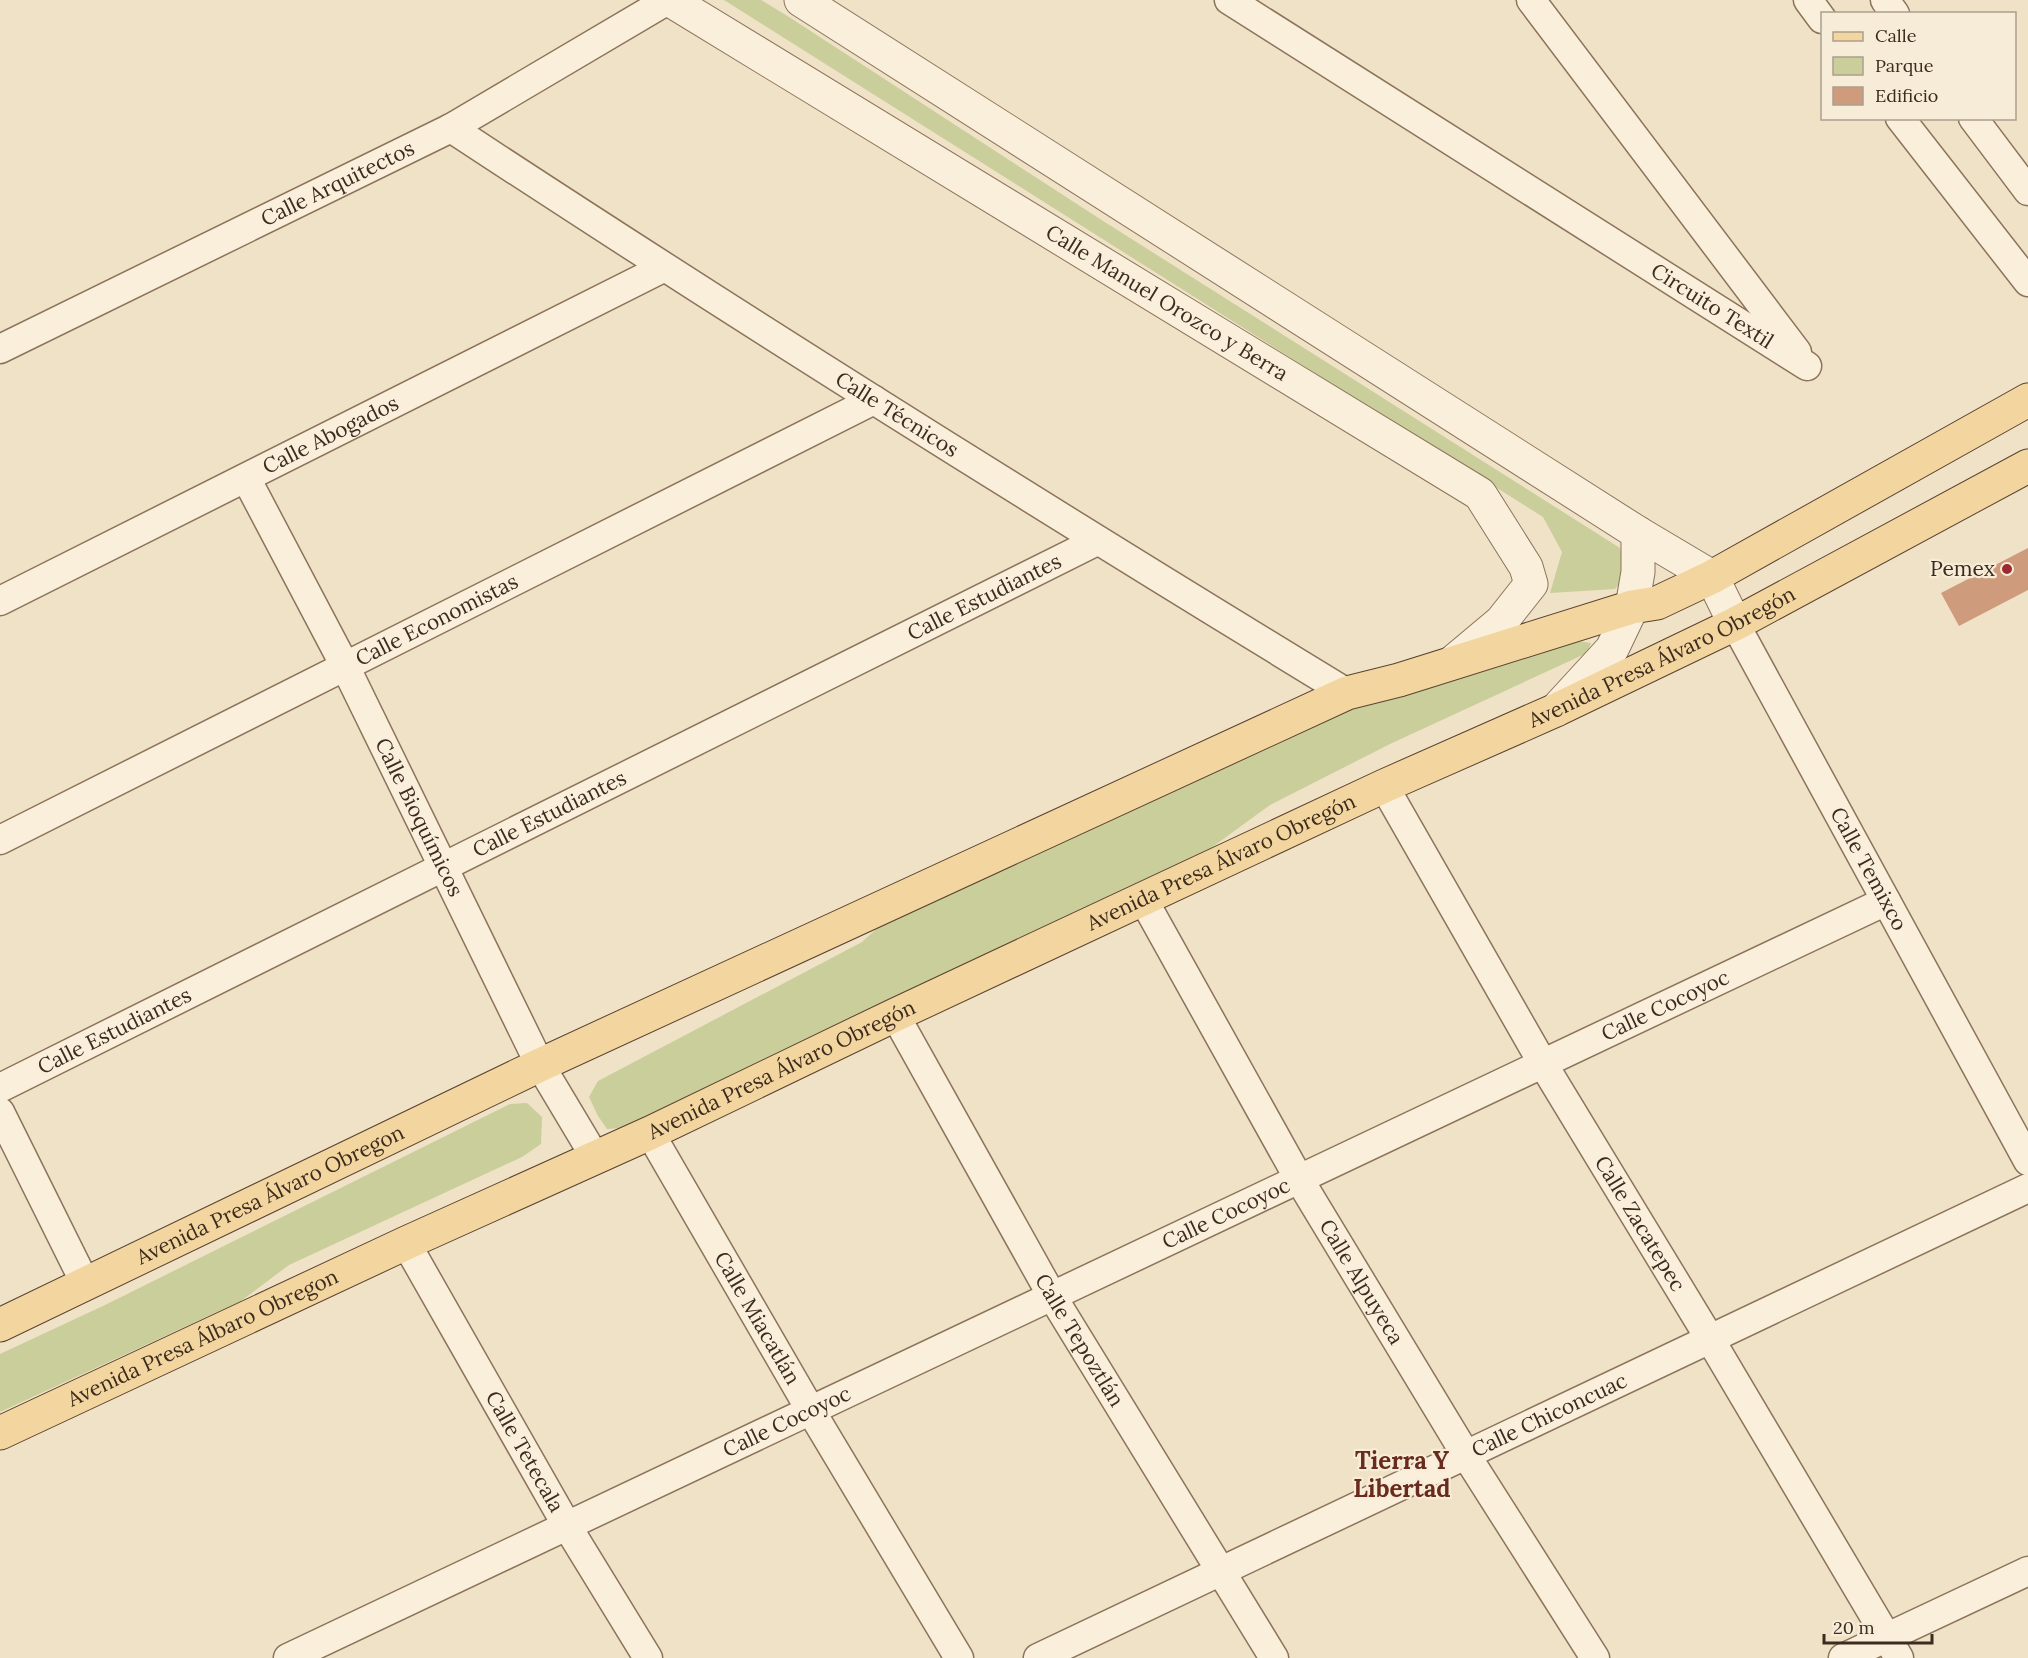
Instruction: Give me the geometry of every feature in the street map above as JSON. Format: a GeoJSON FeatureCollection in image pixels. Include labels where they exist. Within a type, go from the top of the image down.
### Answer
{"type":"FeatureCollection","features":[{"type":"Feature","properties":{"kind":"main road"},"geometry":{"type":"LineString","coordinates":[[540,1065],[1347,693],[1399,680],[1632,607],[1657,603],[1712,577],[2028,400]]}},
{"type":"Feature","properties":{"kind":"main road","name":"Avenida Presa Álvaro Obregón"},"geometry":{"type":"LineString","coordinates":[[406,1243],[650,1132],[1384,786],[1556,710],[1735,624],[2028,466]]}},
{"type":"Feature","properties":{"kind":"main road","name":"Avenida Presa Álvaro Obregon"},"geometry":{"type":"LineString","coordinates":[[0,1325],[540,1065]]}},
{"type":"Feature","properties":{"kind":"main road","name":"Avenida Presa Álbaro Obregon"},"geometry":{"type":"LineString","coordinates":[[0,1433],[406,1243]]}},
{"type":"Feature","properties":{"kind":"street","name":"Calle Arquitectos"},"geometry":{"type":"LineString","coordinates":[[0,349],[451,128],[669,0]]}},
{"type":"Feature","properties":{"kind":"street","name":"Calle Manuel Orozco y Berra"},"geometry":{"type":"LineString","coordinates":[[669,0],[1480,494],[1526,567],[1531,584],[1501,622],[1452,663]]}},
{"type":"Feature","properties":{"kind":"street"},"geometry":{"type":"LineString","coordinates":[[801,0],[1638,533],[1712,577]]}},
{"type":"Feature","properties":{"kind":"street","name":"Circuito Textil"},"geometry":{"type":"LineString","coordinates":[[1229,0],[1807,366],[1531,0]]}},
{"type":"Feature","properties":{"kind":"street"},"geometry":{"type":"LineString","coordinates":[[1808,0],[1821,18]]}},
{"type":"Feature","properties":{"kind":"street"},"geometry":{"type":"LineString","coordinates":[[1902,120],[2028,282]]}},
{"type":"Feature","properties":{"kind":"street"},"geometry":{"type":"LineString","coordinates":[[1975,120],[2028,191]]}},
{"type":"Feature","properties":{"kind":"street","name":"Calle Técnicos"},"geometry":{"type":"LineString","coordinates":[[451,128],[663,268],[1097,541],[1347,693]]}},
{"type":"Feature","properties":{"kind":"street","name":"Calle Abogados"},"geometry":{"type":"LineString","coordinates":[[0,601],[663,268]]}},
{"type":"Feature","properties":{"kind":"street","name":"Calle Economistas"},"geometry":{"type":"LineString","coordinates":[[0,840],[874,400]]}},
{"type":"Feature","properties":{"kind":"street","name":"Calle Bioquímicos"},"geometry":{"type":"LineString","coordinates":[[246,478],[345,666],[540,1065],[595,1157]]}},
{"type":"Feature","properties":{"kind":"street"},"geometry":{"type":"LineString","coordinates":[[1556,710],[1612,649],[1632,607],[1638,572],[1638,533]]}},
{"type":"Feature","properties":{"kind":"street","name":"Calle Estudiantes"},"geometry":{"type":"LineString","coordinates":[[0,1088],[1097,541]]}},
{"type":"Feature","properties":{"kind":"street","name":"Calle Temixco"},"geometry":{"type":"LineString","coordinates":[[1712,577],[1735,624],[2028,1161]]}},
{"type":"Feature","properties":{"kind":"street","name":"Calle Zacatepec"},"geometry":{"type":"LineString","coordinates":[[1384,786],[1543,1064],[1710,1339],[1893,1648]]}},
{"type":"Feature","properties":{"kind":"street","name":"Calle Alpuyeca"},"geometry":{"type":"LineString","coordinates":[[1143,898],[1299,1179],[1466,1455],[1595,1658]]}},
{"type":"Feature","properties":{"kind":"street","name":"Calle Cocoyoc"},"geometry":{"type":"LineString","coordinates":[[288,1658],[1886,902]]}},
{"type":"Feature","properties":{"kind":"street","name":"Calle Tepoztlán"},"geometry":{"type":"LineString","coordinates":[[895,1015],[1052,1296],[1275,1658]]}},
{"type":"Feature","properties":{"kind":"street"},"geometry":{"type":"LineString","coordinates":[[0,1112],[85,1283]]}},
{"type":"Feature","properties":{"kind":"street","name":"Calle Miacatlán"},"geometry":{"type":"LineString","coordinates":[[650,1132],[811,1410],[959,1658]]}},
{"type":"Feature","properties":{"kind":"street","name":"Calle Chiconcuac"},"geometry":{"type":"LineString","coordinates":[[1038,1658],[2028,1188]]}},
{"type":"Feature","properties":{"kind":"street","name":"Calle Tetecala"},"geometry":{"type":"LineString","coordinates":[[406,1243],[567,1526],[648,1658]]}},
{"type":"Feature","properties":{"kind":"street"},"geometry":{"type":"LineString","coordinates":[[1843,1658],[1893,1648],[2028,1571]]}},
{"type":"Feature","properties":{"kind":"green space"},"geometry":{"type":"Polygon","coordinates":[[[724,0],[761,0],[789,17],[1100,219],[1620,548],[1627,575],[1615,589],[1550,593],[1562,552],[1543,517],[724,0]]]}},
{"type":"Feature","properties":{"kind":"green space"},"geometry":{"type":"Polygon","coordinates":[[[1577,641],[1591,643],[1587,653],[1390,744],[1270,805],[1211,848],[622,1128],[607,1129],[589,1097],[598,1081],[862,942],[896,911],[1115,807],[1376,699],[1577,641]]]}},
{"type":"Feature","properties":{"kind":"green space"},"geometry":{"type":"Polygon","coordinates":[[[527,1103],[542,1117],[541,1144],[522,1157],[289,1265],[241,1301],[0,1412],[0,1354],[105,1305],[510,1104],[527,1103]]]}},
{"type":"Feature","properties":{"kind":"building","name":"Pemex"},"geometry":{"type":"Polygon","coordinates":[[[2028,548],[2028,590],[1959,626],[1941,593],[2028,548]]]}},
{"type":"Feature","properties":{"kind":"place","name":"Pemex"},"geometry":{"type":"Point","coordinates":[2007,569]}},
{"type":"Feature","properties":{"kind":"district","name":"Tierra Y Libertad"},"geometry":{"type":"Point","coordinates":[1402,1475]}}]}
